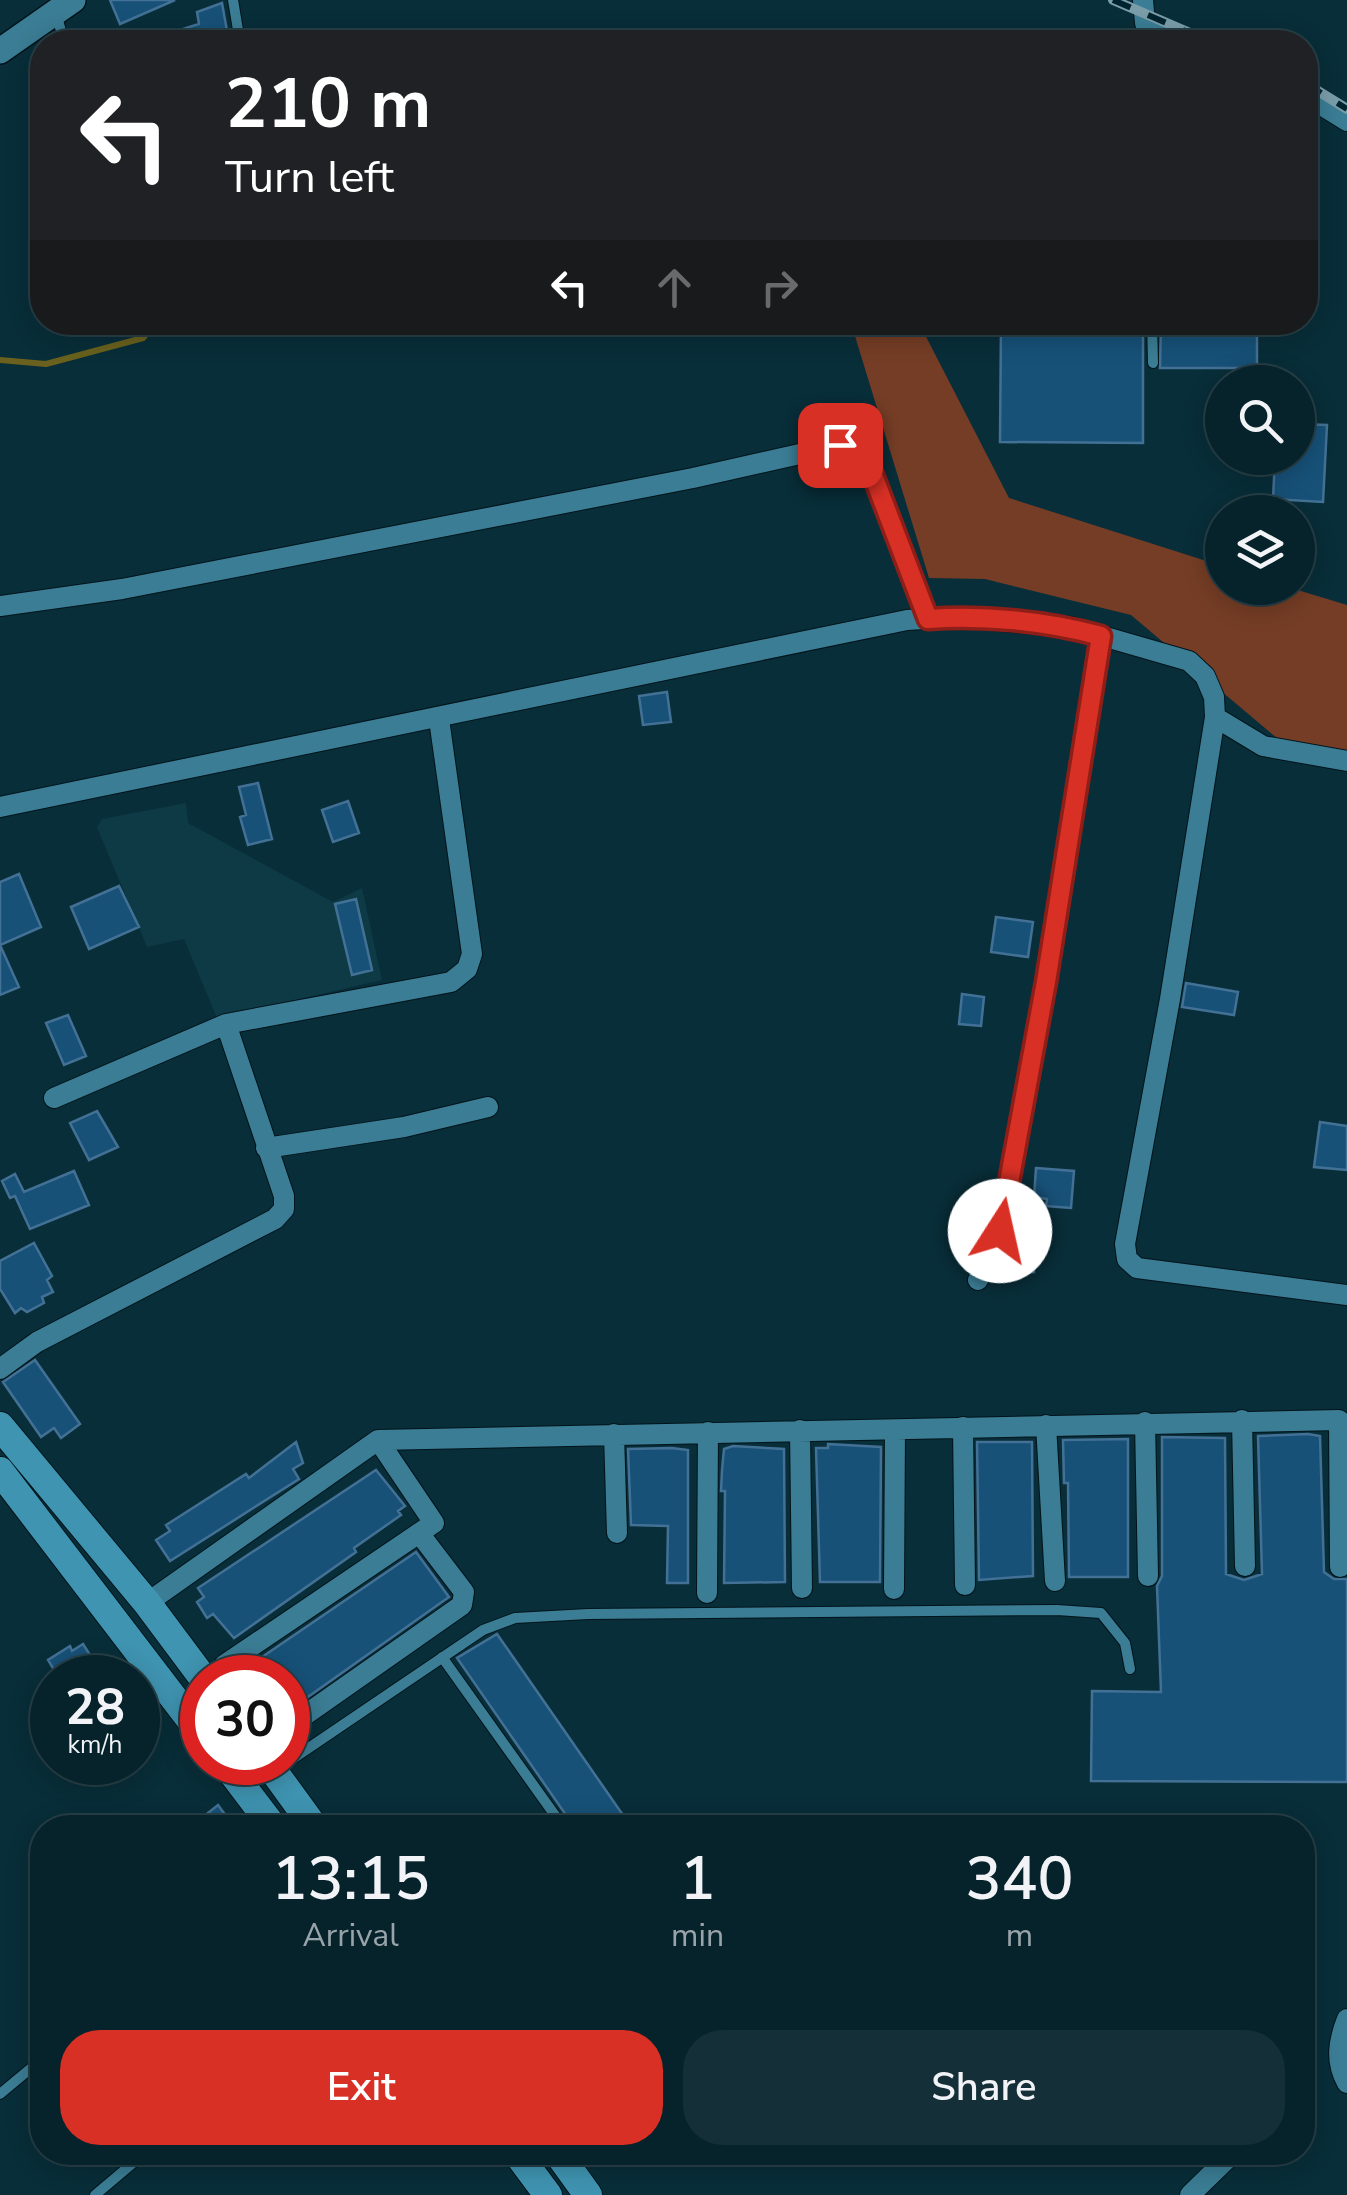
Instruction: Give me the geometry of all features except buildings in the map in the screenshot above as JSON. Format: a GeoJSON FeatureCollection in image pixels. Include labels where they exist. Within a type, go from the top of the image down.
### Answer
{"type":"FeatureCollection","features":[{"type":"Feature","properties":{"kind":"main road"},"geometry":{"type":"LineString","coordinates":[[0,1426],[186,1655]]}},
{"type":"Feature","properties":{"kind":"main road"},"geometry":{"type":"LineString","coordinates":[[0,1470],[180,1705]]}},
{"type":"Feature","properties":{"kind":"main road"},"geometry":{"type":"LineString","coordinates":[[241,1785],[264,1815]]}},
{"type":"Feature","properties":{"kind":"main road"},"geometry":{"type":"LineString","coordinates":[[290,1785],[307,1815]]}},
{"type":"Feature","properties":{"kind":"main road"},"geometry":{"type":"LineString","coordinates":[[526,2165],[548,2195]]}},
{"type":"Feature","properties":{"kind":"main road"},"geometry":{"type":"LineString","coordinates":[[566,2165],[588,2195]]}},
{"type":"Feature","properties":{"kind":"street"},"geometry":{"type":"LineString","coordinates":[[1142,0],[1146,30]]}},
{"type":"Feature","properties":{"kind":"street"},"geometry":{"type":"LineString","coordinates":[[30,30],[65,6]]}},
{"type":"Feature","properties":{"kind":"street"},"geometry":{"type":"LineString","coordinates":[[0,51],[30,30]]}},
{"type":"Feature","properties":{"kind":"street"},"geometry":{"type":"LineString","coordinates":[[1318,103],[1347,121]]}},
{"type":"Feature","properties":{"kind":"street"},"geometry":{"type":"LineString","coordinates":[[0,606],[122,590],[694,478],[840,445],[855,448],[866,457],[928,619]]}},
{"type":"Feature","properties":{"kind":"street"},"geometry":{"type":"LineString","coordinates":[[0,807],[908,620],[956,617],[1071,627],[1189,661],[1206,676],[1215,717],[1124,1244],[1127,1259],[1138,1268],[1347,1295]]}},
{"type":"Feature","properties":{"kind":"street"},"geometry":{"type":"LineString","coordinates":[[978,1280],[1000,1231],[1046,982],[1101,636]]}},
{"type":"Feature","properties":{"kind":"street"},"geometry":{"type":"LineString","coordinates":[[1215,717],[1263,746],[1347,762]]}},
{"type":"Feature","properties":{"kind":"street"},"geometry":{"type":"LineString","coordinates":[[54,1098],[226,1024],[452,982],[467,969],[472,954],[439,719]]}},
{"type":"Feature","properties":{"kind":"street"},"geometry":{"type":"LineString","coordinates":[[0,1370],[37,1342],[275,1219],[284,1209],[284,1196],[226,1024]]}},
{"type":"Feature","properties":{"kind":"street"},"geometry":{"type":"LineString","coordinates":[[266,1148],[404,1127],[488,1107]]}},
{"type":"Feature","properties":{"kind":"street"},"geometry":{"type":"LineString","coordinates":[[1242,1420],[1245,1566]]}},
{"type":"Feature","properties":{"kind":"street"},"geometry":{"type":"LineString","coordinates":[[147,1603],[378,1440],[1340,1420],[1340,1567]]}},
{"type":"Feature","properties":{"kind":"street"},"geometry":{"type":"LineString","coordinates":[[1145,1422],[1148,1576]]}},
{"type":"Feature","properties":{"kind":"street"},"geometry":{"type":"LineString","coordinates":[[1046,1425],[1055,1580]]}},
{"type":"Feature","properties":{"kind":"street"},"geometry":{"type":"LineString","coordinates":[[964,1426],[965,1586]]}},
{"type":"Feature","properties":{"kind":"street"},"geometry":{"type":"LineString","coordinates":[[800,1430],[802,1588]]}},
{"type":"Feature","properties":{"kind":"street"},"geometry":{"type":"LineString","coordinates":[[894,1589],[895,1431]]}},
{"type":"Feature","properties":{"kind":"street"},"geometry":{"type":"LineString","coordinates":[[707,1593],[708,1432]]}},
{"type":"Feature","properties":{"kind":"street"},"geometry":{"type":"LineString","coordinates":[[614,1434],[617,1532]]}},
{"type":"Feature","properties":{"kind":"street"},"geometry":{"type":"LineString","coordinates":[[239,1655],[434,1523],[378,1440]]}},
{"type":"Feature","properties":{"kind":"street"},"geometry":{"type":"LineString","coordinates":[[310,1712],[462,1605],[464,1592],[419,1533]]}},
{"type":"Feature","properties":{"kind":"street"},"geometry":{"type":"LineString","coordinates":[[1347,2019],[1339,2039],[1338,2059],[1347,2082]]}},
{"type":"Feature","properties":{"kind":"street"},"geometry":{"type":"LineString","coordinates":[[1190,2195],[1221,2165]]}},
{"type":"Feature","properties":{"kind":"lane"},"geometry":{"type":"LineString","coordinates":[[232,0],[238,30]]}},
{"type":"Feature","properties":{"kind":"lane"},"geometry":{"type":"LineString","coordinates":[[1152,335],[1153,362]]}},
{"type":"Feature","properties":{"kind":"lane"},"geometry":{"type":"LineString","coordinates":[[310,1744],[483,1630],[515,1618],[1057,1610],[1102,1613],[1125,1643],[1130,1669]]}},
{"type":"Feature","properties":{"kind":"lane"},"geometry":{"type":"LineString","coordinates":[[442,1657],[555,1815]]}},
{"type":"Feature","properties":{"kind":"lane"},"geometry":{"type":"LineString","coordinates":[[0,2094],[30,2069]]}},
{"type":"Feature","properties":{"kind":"lane"},"geometry":{"type":"LineString","coordinates":[[94,2195],[130,2165]]}},
{"type":"Feature","properties":{"kind":"shaded area"},"geometry":{"type":"Polygon","coordinates":[[[855,335],[925,335],[1009,498],[1205,561],[1205,605],[1315,605],[1315,595],[1347,605],[1347,751],[1285,745],[1131,615],[985,579],[929,578],[855,335]]]}},
{"type":"Feature","properties":{"kind":"shaded area"},"geometry":{"type":"Polygon","coordinates":[[[186,803],[188,823],[333,902],[362,888],[382,980],[217,1018],[184,939],[147,947],[97,827],[102,819],[186,803]]]}},
{"type":"Feature","properties":{"kind":"waterway"},"geometry":{"type":"LineString","coordinates":[[0,360],[46,364],[145,335]]}},
{"type":"Feature","properties":{"kind":"railway"},"geometry":{"type":"LineString","coordinates":[[1113,0],[1183,30]]}},
{"type":"Feature","properties":{"kind":"railway"},"geometry":{"type":"LineString","coordinates":[[1318,91],[1347,109]]}},
{"type":"Feature","properties":{"kind":"route"},"geometry":{"type":"LineString","coordinates":[[840,445],[855,448],[866,457],[928,619],[956,617],[1071,627],[1101,636],[1046,982],[1000,1231]]}}]}
